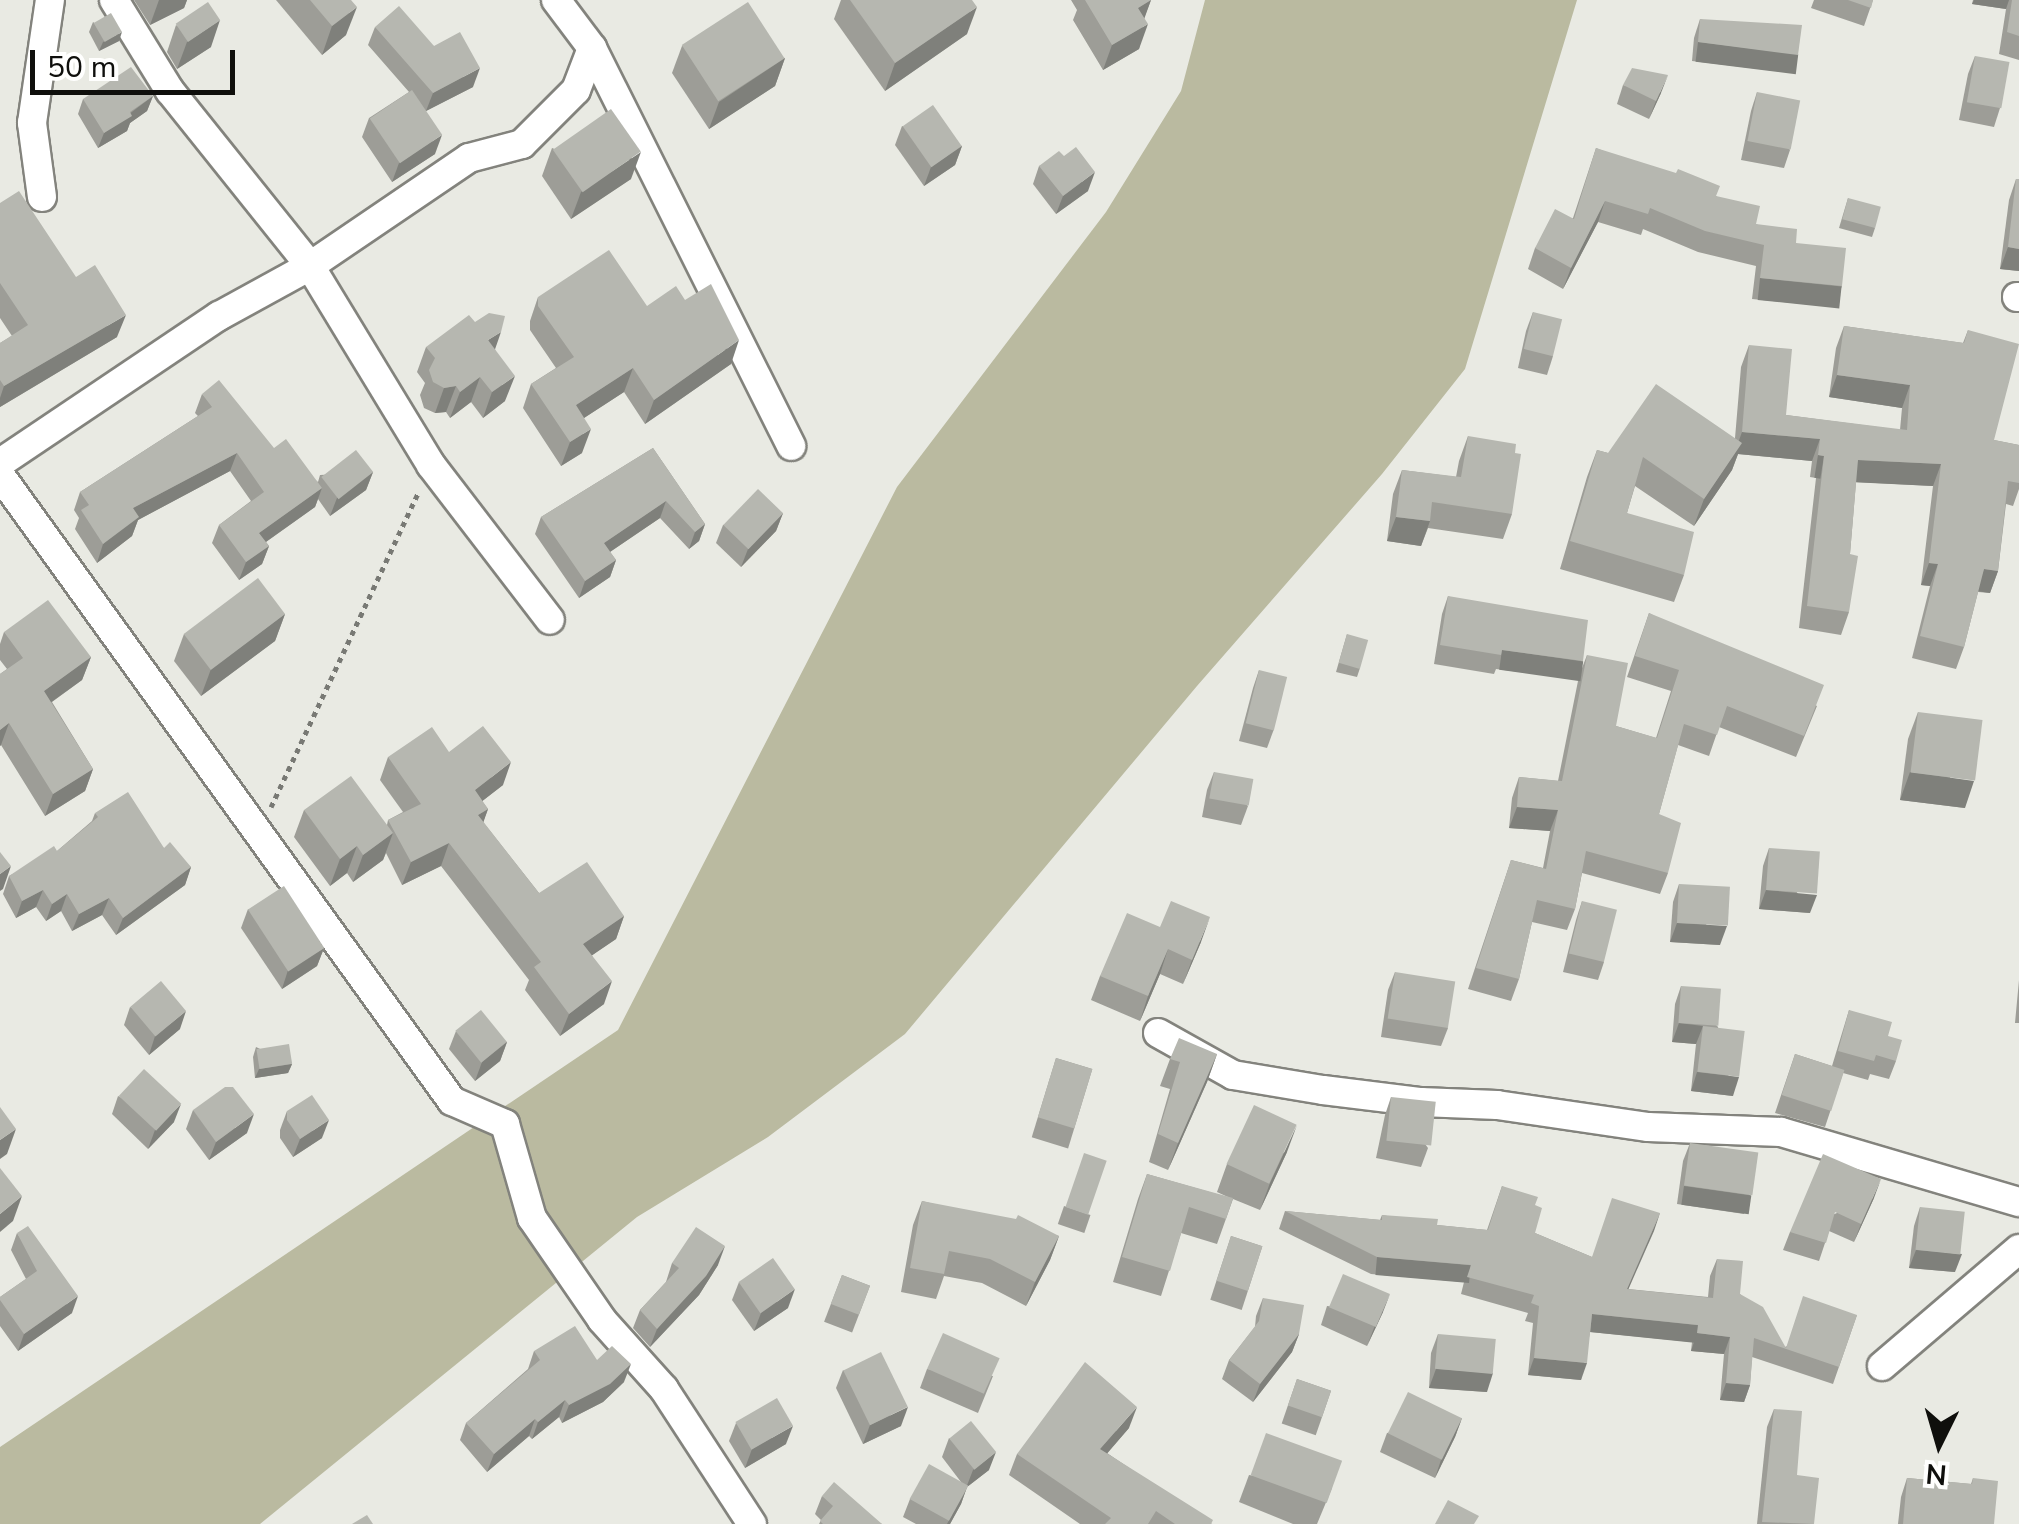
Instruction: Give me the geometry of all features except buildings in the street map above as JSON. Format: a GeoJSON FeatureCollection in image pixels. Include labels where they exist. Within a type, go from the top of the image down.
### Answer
{"type":"FeatureCollection","features":[{"type":"Feature","properties":{"kind":"street"},"geometry":{"type":"LineString","coordinates":[[42,197],[32,123],[50,0]]}},
{"type":"Feature","properties":{"kind":"street"},"geometry":{"type":"LineString","coordinates":[[114,0],[170,91],[310,266],[431,465],[550,620]]}},
{"type":"Feature","properties":{"kind":"street"},"geometry":{"type":"LineString","coordinates":[[556,0],[592,48],[791,446]]}},
{"type":"Feature","properties":{"kind":"street"},"geometry":{"type":"LineString","coordinates":[[0,463],[219,316],[310,266],[468,158],[522,144],[576,90],[592,48]]}},
{"type":"Feature","properties":{"kind":"street"},"geometry":{"type":"LineString","coordinates":[[0,475],[452,1100],[506,1124],[532,1218],[602,1320],[664,1389],[752,1524]]}},
{"type":"Feature","properties":{"kind":"street"},"geometry":{"type":"LineString","coordinates":[[1158,1033],[1233,1075],[1421,1102],[1497,1105],[1648,1128],[1781,1132],[2019,1202]]}},
{"type":"Feature","properties":{"kind":"street"},"geometry":{"type":"LineString","coordinates":[[1882,1366],[2019,1250]]}},
{"type":"Feature","properties":{"kind":"path"},"geometry":{"type":"LineString","coordinates":[[259,832],[431,465]]}},
{"type":"Feature","properties":{"kind":"green space"},"geometry":{"type":"Polygon","coordinates":[[[1205,0],[1577,0],[1465,369],[1382,474],[1197,686],[905,1034],[768,1137],[637,1217],[260,1524],[0,1524],[0,1447],[618,1030],[897,487],[1106,212],[1181,91],[1205,0]]]}}]}
